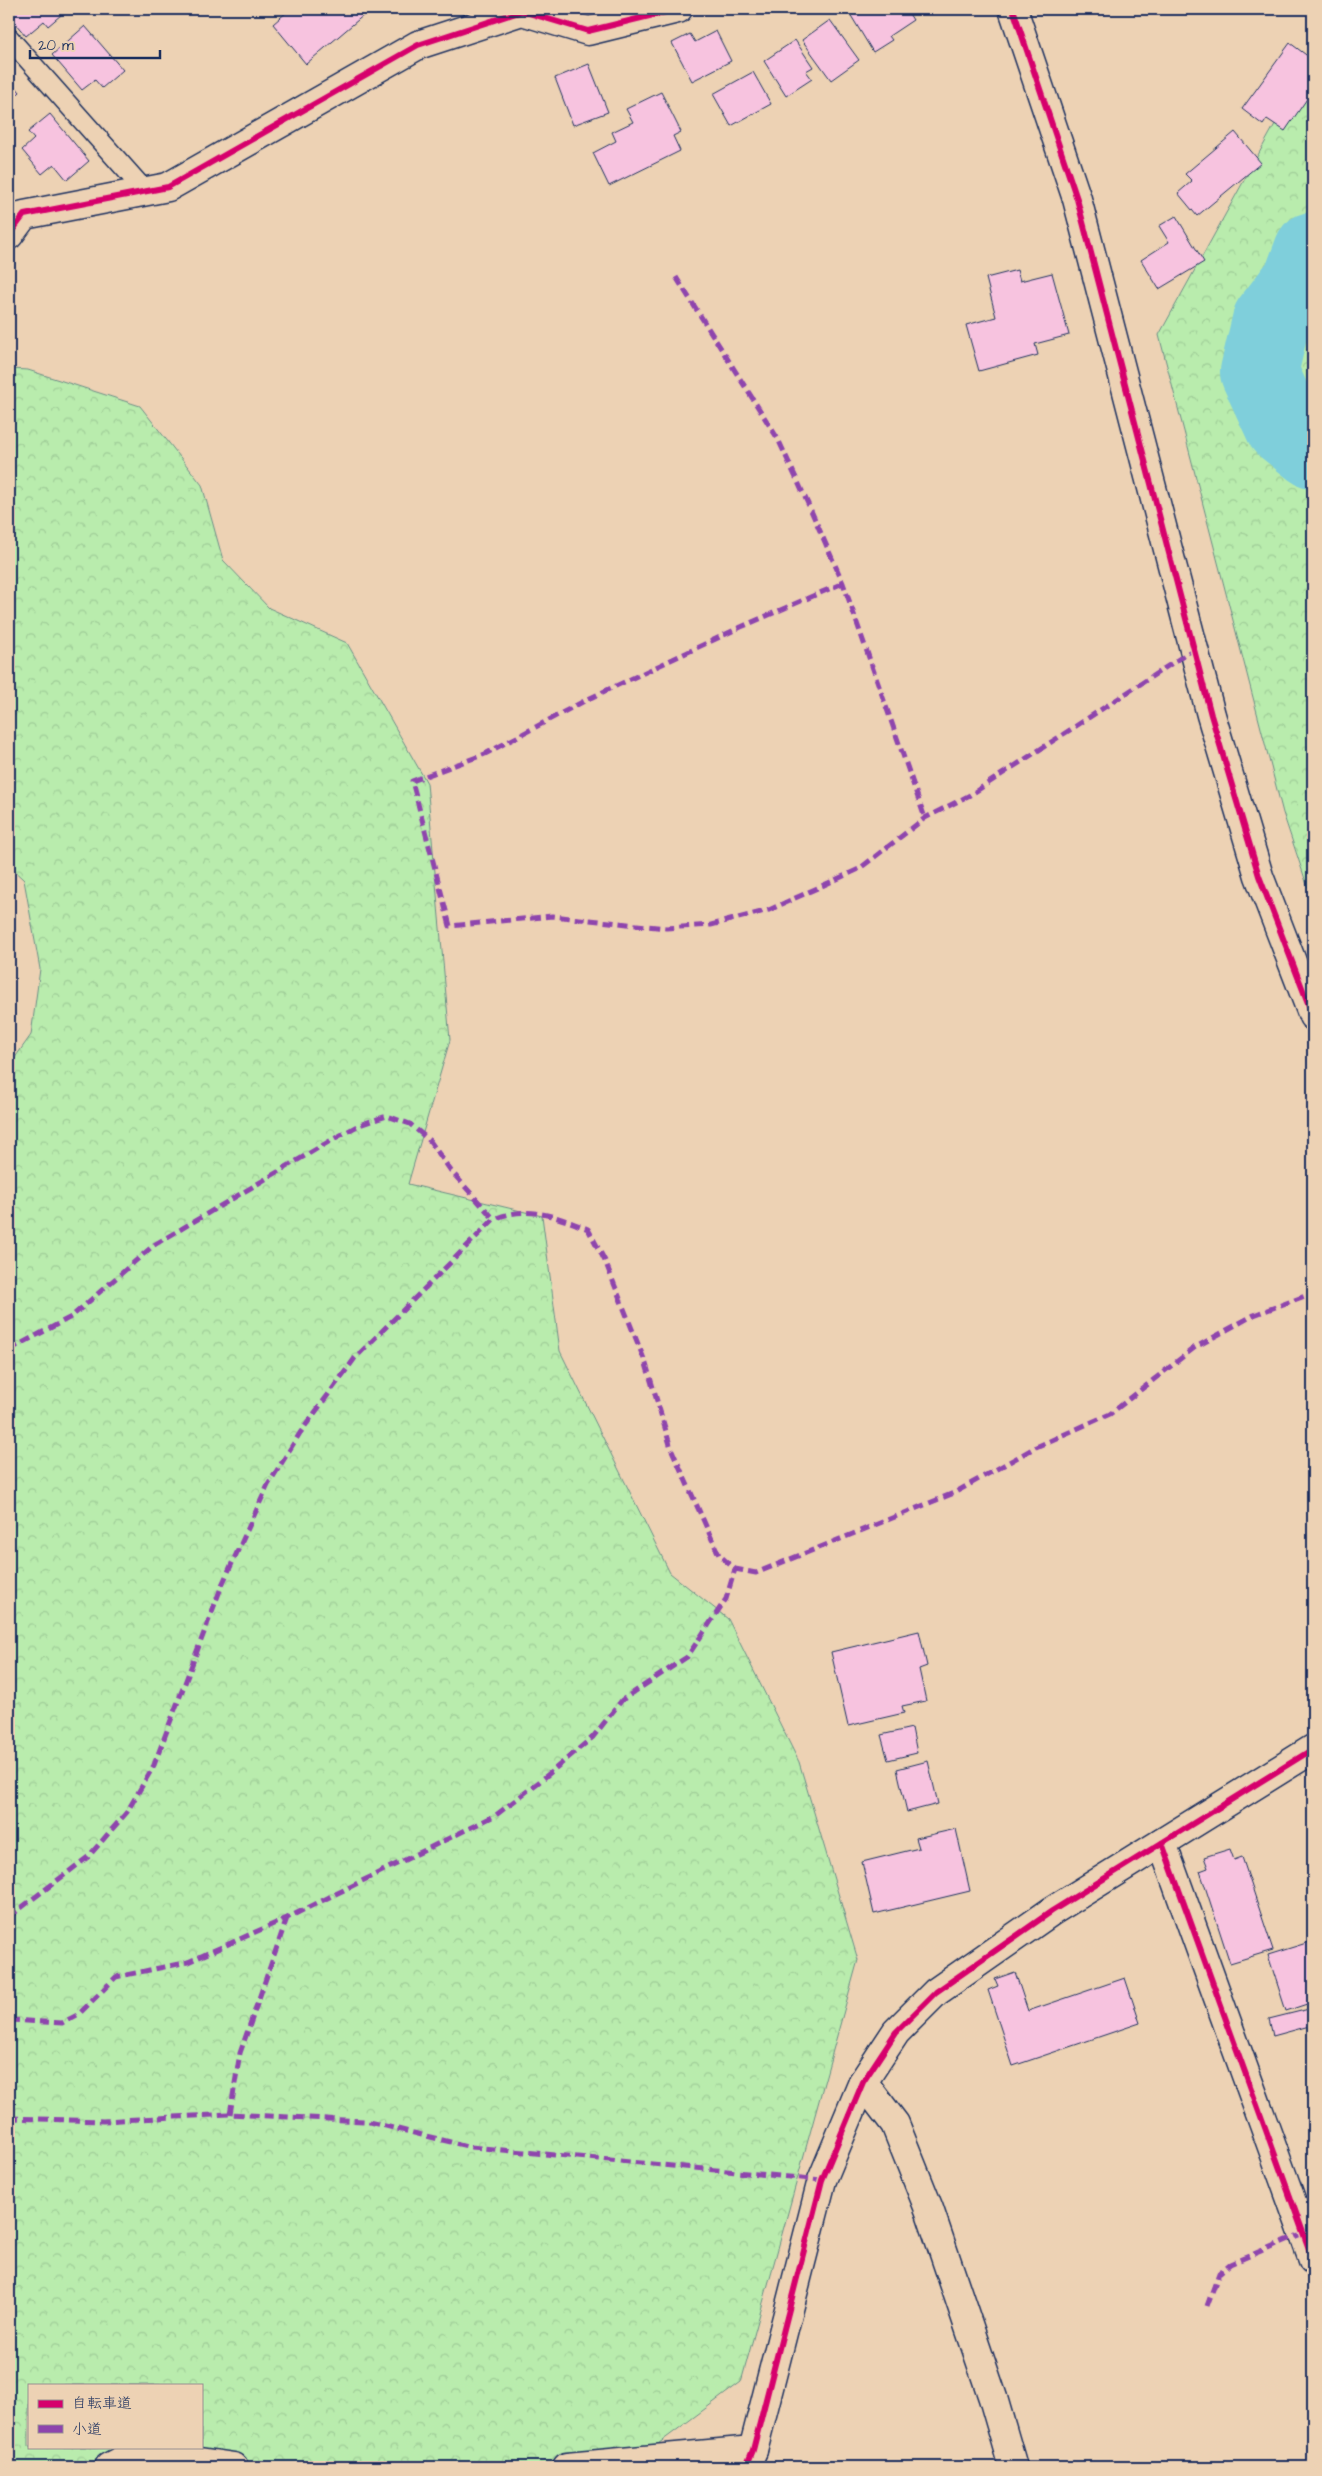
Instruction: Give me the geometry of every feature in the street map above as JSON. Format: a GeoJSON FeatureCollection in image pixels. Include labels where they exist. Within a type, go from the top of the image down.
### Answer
{"type":"FeatureCollection","features":[{"type":"Feature","properties":{"kind":"street"},"geometry":{"type":"LineString","coordinates":[[9,235],[24,215],[168,187],[418,45],[522,11],[588,32],[678,9]]}},
{"type":"Feature","properties":{"kind":"street"},"geometry":{"type":"LineString","coordinates":[[1013,9],[1077,199],[1211,715],[1259,876],[1313,1016]]}},
{"type":"Feature","properties":{"kind":"street"},"geometry":{"type":"LineString","coordinates":[[567,2467],[749,2458],[822,2180],[863,2082],[896,2032],[936,1992],[1052,1912],[1313,1749]]}},
{"type":"Feature","properties":{"kind":"street"},"geometry":{"type":"LineString","coordinates":[[1162,1843],[1313,2260]]}},
{"type":"Feature","properties":{"kind":"street"},"geometry":{"type":"LineString","coordinates":[[863,2082],[895,2124],[929,2209],[993,2398],[1013,2467]]}},
{"type":"Feature","properties":{"kind":"street"},"geometry":{"type":"LineString","coordinates":[[109,2467],[128,2457],[179,2459],[234,2467]]}},
{"type":"Feature","properties":{"kind":"lane"},"geometry":{"type":"LineString","coordinates":[[9,38],[145,191]]}},
{"type":"Feature","properties":{"kind":"green space"},"geometry":{"type":"Polygon","coordinates":[[[1313,55],[1313,903],[1283,813],[1159,335],[1313,55]]]}},
{"type":"Feature","properties":{"kind":"green space"},"geometry":{"type":"Polygon","coordinates":[[[9,369],[28,370],[140,406],[202,485],[223,560],[269,608],[347,643],[427,783],[450,1040],[408,1184],[542,1216],[560,1351],[670,1573],[728,1619],[799,1762],[858,1960],[741,2382],[627,2467],[9,2467],[9,1066],[31,1035],[40,969],[24,880],[9,866],[9,369]]]}},
{"type":"Feature","properties":{"kind":"building"},"geometry":{"type":"Polygon","coordinates":[[[9,9],[68,9],[48,26],[44,21],[26,36],[9,16],[9,9]]]}},
{"type":"Feature","properties":{"kind":"building"},"geometry":{"type":"Polygon","coordinates":[[[286,9],[360,9],[365,14],[306,64],[273,24],[288,11],[286,9]]]}},
{"type":"Feature","properties":{"kind":"building"},"geometry":{"type":"Polygon","coordinates":[[[847,9],[906,9],[913,20],[889,36],[892,40],[873,52],[847,9]]]}},
{"type":"Feature","properties":{"kind":"building"},"geometry":{"type":"Polygon","coordinates":[[[830,20],[859,60],[831,80],[802,40],[830,20]]]}},
{"type":"Feature","properties":{"kind":"building"},"geometry":{"type":"Polygon","coordinates":[[[85,26],[123,70],[102,88],[95,80],[82,90],[52,55],[85,26]]]}},
{"type":"Feature","properties":{"kind":"building"},"geometry":{"type":"Polygon","coordinates":[[[716,31],[731,61],[692,81],[672,43],[690,34],[695,42],[716,31]]]}},
{"type":"Feature","properties":{"kind":"building"},"geometry":{"type":"Polygon","coordinates":[[[795,40],[813,67],[806,71],[812,79],[786,96],[764,61],[795,40]]]}},
{"type":"Feature","properties":{"kind":"building"},"geometry":{"type":"Polygon","coordinates":[[[1290,43],[1313,60],[1313,90],[1285,131],[1267,119],[1263,125],[1242,109],[1290,43]]]}},
{"type":"Feature","properties":{"kind":"building"},"geometry":{"type":"Polygon","coordinates":[[[589,64],[608,112],[573,125],[555,78],[589,64]]]}},
{"type":"Feature","properties":{"kind":"building"},"geometry":{"type":"Polygon","coordinates":[[[753,72],[771,104],[731,126],[713,94],[753,72]]]}},
{"type":"Feature","properties":{"kind":"building"},"geometry":{"type":"Polygon","coordinates":[[[9,79],[20,92],[9,102],[9,79]]]}},
{"type":"Feature","properties":{"kind":"building"},"geometry":{"type":"Polygon","coordinates":[[[661,92],[681,132],[673,136],[680,151],[609,186],[593,153],[616,141],[612,132],[633,122],[626,109],[661,92]]]}},
{"type":"Feature","properties":{"kind":"building"},"geometry":{"type":"Polygon","coordinates":[[[50,114],[89,161],[67,180],[54,164],[42,174],[22,150],[34,139],[28,132],[50,114]]]}},
{"type":"Feature","properties":{"kind":"building"},"geometry":{"type":"Polygon","coordinates":[[[1235,132],[1261,163],[1197,216],[1178,193],[1192,181],[1185,174],[1235,132]]]}},
{"type":"Feature","properties":{"kind":"building"},"geometry":{"type":"Polygon","coordinates":[[[1176,216],[1204,262],[1159,289],[1141,260],[1169,242],[1159,226],[1176,216]]]}},
{"type":"Feature","properties":{"kind":"building"},"geometry":{"type":"Polygon","coordinates":[[[1017,270],[1020,281],[1052,273],[1069,335],[1035,344],[1038,355],[979,371],[966,325],[996,317],[986,278],[1017,270]]]}},
{"type":"Feature","properties":{"kind":"building"},"geometry":{"type":"Polygon","coordinates":[[[919,1631],[927,1666],[919,1669],[926,1701],[902,1706],[904,1713],[848,1726],[831,1652],[919,1631]]]}},
{"type":"Feature","properties":{"kind":"building"},"geometry":{"type":"Polygon","coordinates":[[[912,1728],[917,1753],[888,1760],[881,1735],[912,1728]]]}},
{"type":"Feature","properties":{"kind":"building"},"geometry":{"type":"Polygon","coordinates":[[[928,1761],[938,1804],[907,1812],[897,1769],[928,1761]]]}},
{"type":"Feature","properties":{"kind":"building"},"geometry":{"type":"Polygon","coordinates":[[[956,1829],[970,1891],[874,1914],[862,1862],[919,1848],[916,1838],[956,1829]]]}},
{"type":"Feature","properties":{"kind":"building"},"geometry":{"type":"Polygon","coordinates":[[[1230,1849],[1234,1860],[1242,1857],[1273,1950],[1230,1963],[1200,1871],[1208,1868],[1204,1857],[1230,1849]]]}},
{"type":"Feature","properties":{"kind":"building"},"geometry":{"type":"Polygon","coordinates":[[[1313,1941],[1313,2002],[1286,2011],[1268,1955],[1313,1941]]]}},
{"type":"Feature","properties":{"kind":"building"},"geometry":{"type":"Polygon","coordinates":[[[1015,1972],[1028,2011],[1125,1978],[1140,2023],[1013,2066],[988,1990],[998,1986],[995,1979],[1015,1972]]]}},
{"type":"Feature","properties":{"kind":"building"},"geometry":{"type":"Polygon","coordinates":[[[1313,2008],[1313,2025],[1273,2036],[1269,2019],[1313,2008]]]}},
{"type":"Feature","properties":{"kind":"waterway"},"geometry":{"type":"LineString","coordinates":[[1313,251],[1302,281],[1271,321],[1259,372],[1284,426],[1313,449]]}},
{"type":"Feature","properties":{"kind":"marked path"},"geometry":{"type":"LineString","coordinates":[[676,277],[778,439],[809,506],[843,583],[925,818]]}},
{"type":"Feature","properties":{"kind":"marked path"},"geometry":{"type":"LineString","coordinates":[[843,583],[741,627],[588,699],[485,754],[412,781],[450,926],[552,916],[666,928],[711,925],[769,910],[859,869],[925,818],[970,795],[1194,649]]}},
{"type":"Feature","properties":{"kind":"marked path"},"geometry":{"type":"LineString","coordinates":[[9,1350],[71,1317],[154,1245],[330,1141],[359,1125],[387,1116],[410,1124],[430,1141],[451,1171],[494,1219]]}},
{"type":"Feature","properties":{"kind":"marked path"},"geometry":{"type":"LineString","coordinates":[[9,1917],[88,1857],[127,1812],[154,1765],[222,1585],[268,1485],[300,1433],[355,1358],[494,1219],[518,1213],[541,1214],[553,1216],[588,1229],[605,1261],[646,1364],[671,1448],[719,1555],[735,1569],[756,1573],[954,1493],[1036,1447],[1110,1414],[1194,1348],[1254,1315],[1313,1293]]}},
{"type":"Feature","properties":{"kind":"marked path"},"geometry":{"type":"LineString","coordinates":[[9,2020],[62,2023],[79,2014],[116,1977],[188,1962],[287,1918],[496,1815],[593,1737],[622,1700],[687,1657],[726,1599],[735,1569]]}},
{"type":"Feature","properties":{"kind":"marked path"},"geometry":{"type":"LineString","coordinates":[[230,2114],[240,2053],[287,1918]]}},
{"type":"Feature","properties":{"kind":"marked path"},"geometry":{"type":"LineString","coordinates":[[9,2118],[103,2121],[230,2114],[365,2121],[471,2147],[822,2180]]}},
{"type":"Feature","properties":{"kind":"marked path"},"geometry":{"type":"LineString","coordinates":[[1207,2306],[1219,2273],[1230,2264],[1313,2229]]}},
{"type":"Feature","properties":{"kind":"cycle path"},"geometry":{"type":"LineString","coordinates":[[9,235],[24,215],[168,187],[418,45],[522,11],[588,31],[678,9]]}},
{"type":"Feature","properties":{"kind":"cycle path"},"geometry":{"type":"LineString","coordinates":[[1013,9],[1077,199],[1211,715],[1259,876],[1313,1016]]}},
{"type":"Feature","properties":{"kind":"cycle path"},"geometry":{"type":"LineString","coordinates":[[746,2467],[753,2450],[822,2180],[863,2082],[896,2032],[936,1992],[1052,1911],[1313,1749]]}},
{"type":"Feature","properties":{"kind":"cycle path"},"geometry":{"type":"LineString","coordinates":[[1162,1843],[1313,2260]]}}]}
